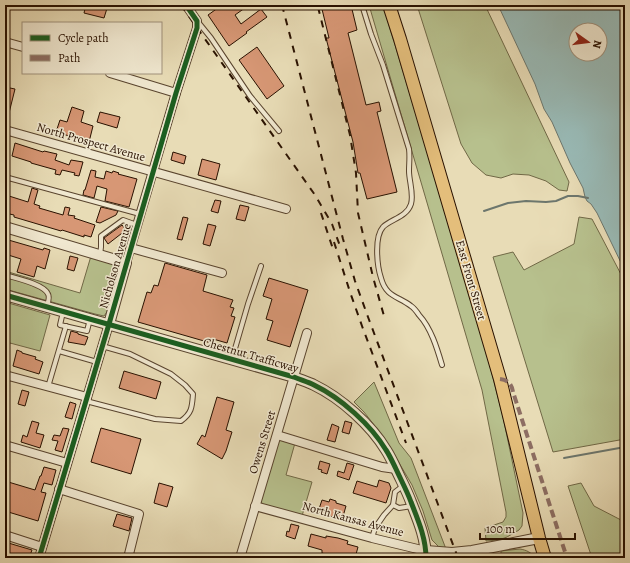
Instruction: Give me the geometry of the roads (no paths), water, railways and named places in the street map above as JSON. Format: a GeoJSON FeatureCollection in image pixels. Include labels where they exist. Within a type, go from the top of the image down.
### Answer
{"type":"FeatureCollection","features":[{"type":"Feature","properties":{"kind":"main road","name":"East Front Street"},"geometry":{"type":"LineString","coordinates":[[389,5],[500,379],[538,538],[545,558]]}},
{"type":"Feature","properties":{"kind":"street"},"geometry":{"type":"LineString","coordinates":[[186,5],[197,20]]}},
{"type":"Feature","properties":{"kind":"street","name":"Nicholson Avenue"},"geometry":{"type":"LineString","coordinates":[[39,558],[98,362],[176,93],[197,28],[197,20]]}},
{"type":"Feature","properties":{"kind":"street"},"geometry":{"type":"LineString","coordinates":[[5,42],[22,47]]}},
{"type":"Feature","properties":{"kind":"street"},"geometry":{"type":"LineString","coordinates":[[113,74],[176,93]]}},
{"type":"Feature","properties":{"kind":"street","name":"North Prospect Avenue"},"geometry":{"type":"LineString","coordinates":[[5,130],[286,210]]}},
{"type":"Feature","properties":{"kind":"street"},"geometry":{"type":"LineString","coordinates":[[5,227],[126,263]]}},
{"type":"Feature","properties":{"kind":"street"},"geometry":{"type":"LineString","coordinates":[[131,248],[222,273]]}},
{"type":"Feature","properties":{"kind":"street","name":"Chestnut Trafficway"},"geometry":{"type":"LineString","coordinates":[[5,294],[294,377],[314,385],[329,394],[346,405],[375,434],[387,450],[413,506],[424,539],[426,555]]}},
{"type":"Feature","properties":{"kind":"street","name":"Owens Street"},"geometry":{"type":"LineString","coordinates":[[240,558],[307,333]]}},
{"type":"Feature","properties":{"kind":"street"},"geometry":{"type":"LineString","coordinates":[[5,375],[86,399]]}},
{"type":"Feature","properties":{"kind":"street"},"geometry":{"type":"LineString","coordinates":[[277,435],[382,467],[396,469]]}},
{"type":"Feature","properties":{"kind":"street"},"geometry":{"type":"LineString","coordinates":[[5,445],[67,463]]}},
{"type":"Feature","properties":{"kind":"street"},"geometry":{"type":"LineString","coordinates":[[59,489],[139,514],[128,558]]}},
{"type":"Feature","properties":{"kind":"street","name":"North Kansas Avenue"},"geometry":{"type":"LineString","coordinates":[[255,506],[372,538],[426,555],[452,553],[479,554],[538,538]]}},
{"type":"Feature","properties":{"kind":"street"},"geometry":{"type":"LineString","coordinates":[[5,535],[42,547]]}},
{"type":"Feature","properties":{"kind":"lane"},"geometry":{"type":"LineString","coordinates":[[362,5],[402,126],[409,149],[410,160],[409,170],[412,196],[411,205],[406,212],[383,228],[378,237],[378,265],[380,278],[385,288],[392,295],[411,306],[420,316],[434,341],[442,365]]}},
{"type":"Feature","properties":{"kind":"lane"},"geometry":{"type":"LineString","coordinates":[[197,20],[250,96],[279,131]]}},
{"type":"Feature","properties":{"kind":"lane"},"geometry":{"type":"LineString","coordinates":[[5,177],[141,214]]}},
{"type":"Feature","properties":{"kind":"lane"},"geometry":{"type":"LineString","coordinates":[[100,255],[102,247],[101,236],[124,220],[137,225]]}},
{"type":"Feature","properties":{"kind":"lane"},"geometry":{"type":"LineString","coordinates":[[232,359],[261,266]]}},
{"type":"Feature","properties":{"kind":"lane"},"geometry":{"type":"LineString","coordinates":[[5,275],[43,288],[48,293],[49,298],[47,306]]}},
{"type":"Feature","properties":{"kind":"lane"},"geometry":{"type":"LineString","coordinates":[[63,311],[60,325],[87,331],[90,318]]}},
{"type":"Feature","properties":{"kind":"lane"},"geometry":{"type":"LineString","coordinates":[[48,387],[66,326]]}},
{"type":"Feature","properties":{"kind":"lane"},"geometry":{"type":"LineString","coordinates":[[86,399],[155,419],[181,421],[187,417],[192,407],[193,394],[186,385],[171,374],[130,354],[102,346]]}},
{"type":"Feature","properties":{"kind":"lane"},"geometry":{"type":"LineString","coordinates":[[59,351],[98,362]]}},
{"type":"Feature","properties":{"kind":"lane"},"geometry":{"type":"LineString","coordinates":[[372,538],[375,528],[393,505],[395,492],[404,485]]}},
{"type":"Feature","properties":{"kind":"lane"},"geometry":{"type":"LineString","coordinates":[[393,505],[399,508],[413,506]]}},
{"type":"Feature","properties":{"kind":"water"},"geometry":{"type":"Polygon","coordinates":[[[498,5],[625,5],[625,271],[597,213],[585,197],[583,188],[552,122],[544,109],[535,84],[498,5]]]}},
{"type":"Feature","properties":{"kind":"waterway"},"geometry":{"type":"LineString","coordinates":[[484,211],[508,203],[526,201],[556,201],[568,196],[588,198]]}},
{"type":"Feature","properties":{"kind":"waterway"},"geometry":{"type":"LineString","coordinates":[[564,458],[625,447]]}},
{"type":"Feature","properties":{"kind":"railway"},"geometry":{"type":"LineString","coordinates":[[181,5],[315,195],[332,224],[340,246]]}},
{"type":"Feature","properties":{"kind":"railway"},"geometry":{"type":"LineString","coordinates":[[282,5],[355,281],[458,558]]}},
{"type":"Feature","properties":{"kind":"railway"},"geometry":{"type":"LineString","coordinates":[[318,7],[350,135],[356,173],[358,213],[384,316]]}},
{"type":"Feature","properties":{"kind":"railway"},"geometry":{"type":"LineString","coordinates":[[321,213],[333,249]]}},
{"type":"Feature","properties":{"kind":"railway"},"geometry":{"type":"LineString","coordinates":[[334,242],[362,326],[406,443]]}}]}
